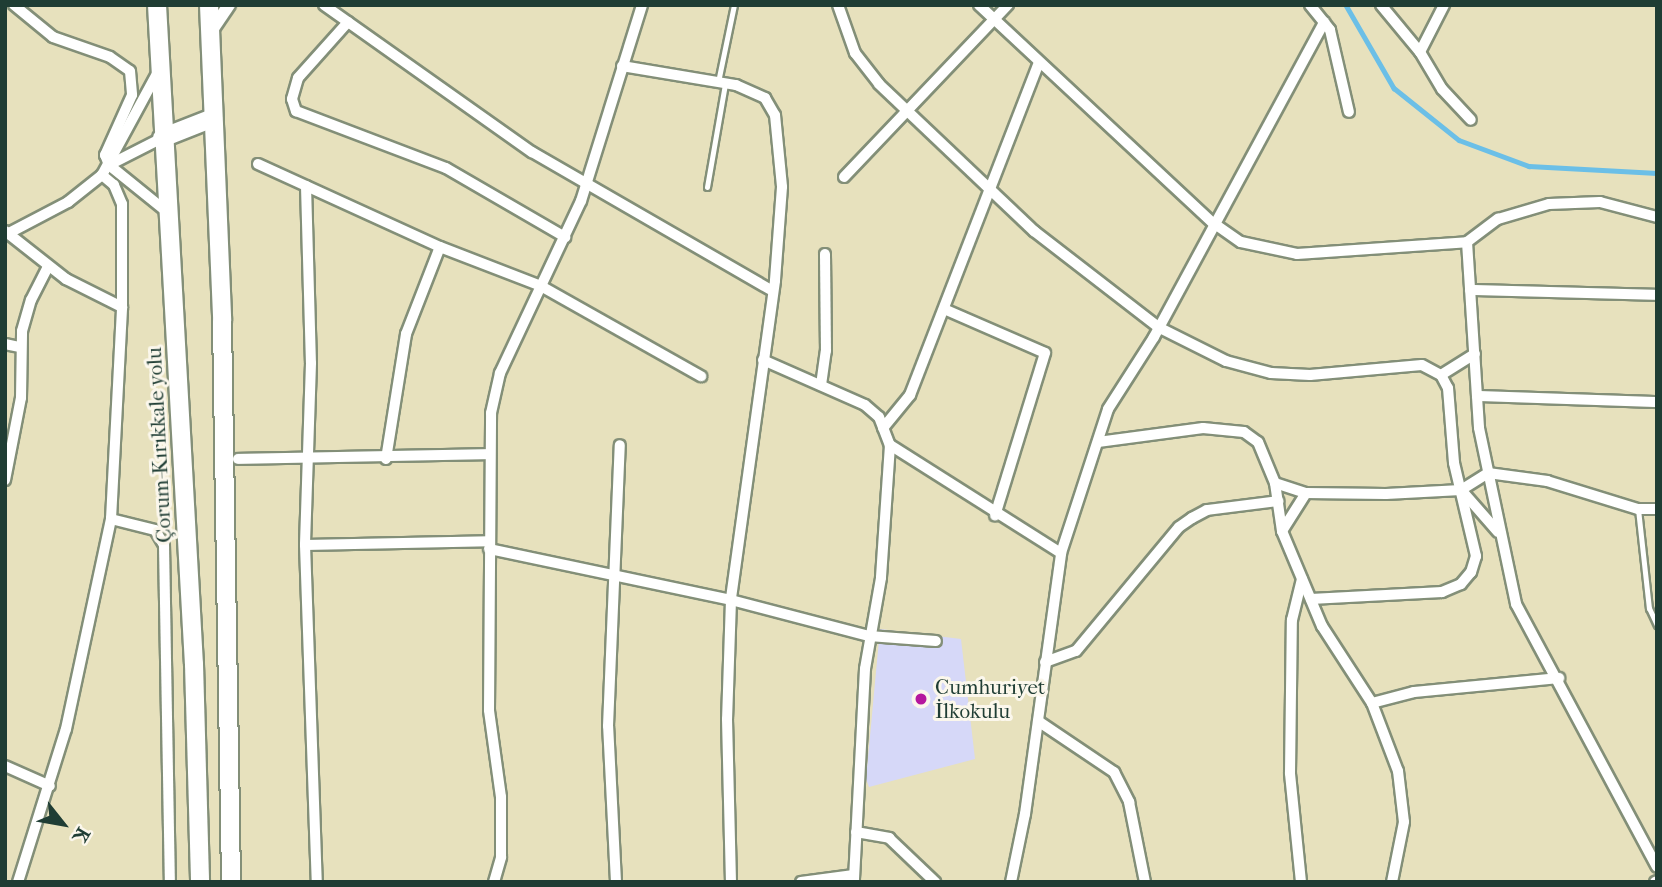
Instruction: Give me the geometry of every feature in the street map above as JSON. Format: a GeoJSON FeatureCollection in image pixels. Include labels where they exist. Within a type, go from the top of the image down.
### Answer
{"type":"FeatureCollection","features":[{"type":"Feature","properties":{"kind":"highway","name":"Çorum-Kırıkkale yolu"},"geometry":{"type":"LineString","coordinates":[[157,5],[162,138],[194,664],[200,882]]}},
{"type":"Feature","properties":{"kind":"highway"},"geometry":{"type":"LineString","coordinates":[[209,5],[222,321],[231,882]]}},
{"type":"Feature","properties":{"kind":"highway"},"geometry":{"type":"LineString","coordinates":[[162,138],[213,118]]}},
{"type":"Feature","properties":{"kind":"street"},"geometry":{"type":"LineString","coordinates":[[14,5],[53,37],[110,57],[130,71],[132,95],[104,150],[109,165],[167,212]]}},
{"type":"Feature","properties":{"kind":"street"},"geometry":{"type":"LineString","coordinates":[[210,33],[229,5]]}},
{"type":"Feature","properties":{"kind":"street"},"geometry":{"type":"LineString","coordinates":[[324,5],[586,185],[773,291]]}},
{"type":"Feature","properties":{"kind":"street"},"geometry":{"type":"LineString","coordinates":[[494,882],[501,857],[501,797],[489,710],[491,413],[500,373],[565,237],[586,185],[642,5]]}},
{"type":"Feature","properties":{"kind":"street"},"geometry":{"type":"LineString","coordinates":[[838,5],[855,53],[868,72],[1034,231],[1158,327],[1226,361],[1271,373],[1310,375],[1422,365],[1441,375],[1447,388],[1461,490],[1476,556],[1461,584],[1442,592],[1311,599]]}},
{"type":"Feature","properties":{"kind":"street"},"geometry":{"type":"LineString","coordinates":[[979,5],[994,22],[1212,222],[1241,242],[1284,253],[1467,242],[1498,219],[1568,201],[1620,206],[1657,217]]}},
{"type":"Feature","properties":{"kind":"street"},"geometry":{"type":"LineString","coordinates":[[844,177],[994,22],[1007,5]]}},
{"type":"Feature","properties":{"kind":"street"},"geometry":{"type":"LineString","coordinates":[[1310,5],[1330,30],[1349,112]]}},
{"type":"Feature","properties":{"kind":"street"},"geometry":{"type":"LineString","coordinates":[[1381,5],[1420,52],[1442,89],[1471,120]]}},
{"type":"Feature","properties":{"kind":"street"},"geometry":{"type":"LineString","coordinates":[[1420,52],[1444,5]]}},
{"type":"Feature","properties":{"kind":"street"},"geometry":{"type":"LineString","coordinates":[[348,22],[298,78],[292,99],[296,111],[446,168],[565,237]]}},
{"type":"Feature","properties":{"kind":"street"},"geometry":{"type":"LineString","coordinates":[[1011,882],[1038,721],[1061,554],[1108,409],[1158,327],[1212,222],[1324,22]]}},
{"type":"Feature","properties":{"kind":"street"},"geometry":{"type":"LineString","coordinates":[[883,428],[910,395],[1039,63]]}},
{"type":"Feature","properties":{"kind":"street"},"geometry":{"type":"LineString","coordinates":[[622,66],[722,83],[765,97],[775,115],[782,187],[773,291],[731,600],[727,719],[732,882]]}},
{"type":"Feature","properties":{"kind":"street"},"geometry":{"type":"LineString","coordinates":[[122,307],[48,266],[7,232],[75,198],[102,175],[159,72]]}},
{"type":"Feature","properties":{"kind":"street"},"geometry":{"type":"LineString","coordinates":[[109,165],[162,138]]}},
{"type":"Feature","properties":{"kind":"street"},"geometry":{"type":"LineString","coordinates":[[258,164],[440,247],[541,286],[701,376]]}},
{"type":"Feature","properties":{"kind":"street"},"geometry":{"type":"LineString","coordinates":[[18,882],[50,786],[80,672],[111,519],[122,307],[122,204],[114,185],[102,175]]}},
{"type":"Feature","properties":{"kind":"street"},"geometry":{"type":"LineString","coordinates":[[306,186],[311,363],[305,545],[317,882]]}},
{"type":"Feature","properties":{"kind":"street"},"geometry":{"type":"LineString","coordinates":[[1467,242],[1477,396],[1488,472],[1516,604],[1559,678],[1657,867]]}},
{"type":"Feature","properties":{"kind":"street"},"geometry":{"type":"LineString","coordinates":[[386,459],[406,334],[440,247]]}},
{"type":"Feature","properties":{"kind":"street"},"geometry":{"type":"LineString","coordinates":[[821,385],[826,351],[825,254]]}},
{"type":"Feature","properties":{"kind":"street"},"geometry":{"type":"LineString","coordinates":[[5,480],[21,398],[19,347],[31,300],[48,266]]}},
{"type":"Feature","properties":{"kind":"street"},"geometry":{"type":"LineString","coordinates":[[1470,290],[1657,295]]}},
{"type":"Feature","properties":{"kind":"street"},"geometry":{"type":"LineString","coordinates":[[944,309],[1045,353],[995,516]]}},
{"type":"Feature","properties":{"kind":"street"},"geometry":{"type":"LineString","coordinates":[[5,344],[19,347]]}},
{"type":"Feature","properties":{"kind":"street"},"geometry":{"type":"LineString","coordinates":[[1441,375],[1475,354]]}},
{"type":"Feature","properties":{"kind":"street"},"geometry":{"type":"LineString","coordinates":[[763,360],[865,405],[883,428],[890,445],[880,578],[869,636],[854,878],[801,882]]}},
{"type":"Feature","properties":{"kind":"street"},"geometry":{"type":"LineString","coordinates":[[1477,396],[1657,402]]}},
{"type":"Feature","properties":{"kind":"street"},"geometry":{"type":"LineString","coordinates":[[1098,442],[1203,428],[1244,432],[1260,446],[1275,483],[1282,531],[1302,579],[1322,626],[1372,703],[1398,771],[1403,799],[1403,837],[1392,882]]}},
{"type":"Feature","properties":{"kind":"street"},"geometry":{"type":"LineString","coordinates":[[616,882],[608,726],[612,574],[620,445]]}},
{"type":"Feature","properties":{"kind":"street"},"geometry":{"type":"LineString","coordinates":[[890,445],[995,516],[1061,554]]}},
{"type":"Feature","properties":{"kind":"street"},"geometry":{"type":"LineString","coordinates":[[238,459],[386,459],[490,454]]}},
{"type":"Feature","properties":{"kind":"street"},"geometry":{"type":"LineString","coordinates":[[1275,483],[1306,493],[1461,490],[1488,472],[1547,481],[1638,509],[1657,509]]}},
{"type":"Feature","properties":{"kind":"street"},"geometry":{"type":"LineString","coordinates":[[1461,490],[1500,534]]}},
{"type":"Feature","properties":{"kind":"street"},"geometry":{"type":"LineString","coordinates":[[1282,531],[1306,493]]}},
{"type":"Feature","properties":{"kind":"street"},"geometry":{"type":"LineString","coordinates":[[1045,662],[1076,652],[1179,527],[1192,517],[1207,510],[1278,501]]}},
{"type":"Feature","properties":{"kind":"street"},"geometry":{"type":"LineString","coordinates":[[111,519],[155,530],[164,545],[170,882]]}},
{"type":"Feature","properties":{"kind":"street"},"geometry":{"type":"LineString","coordinates":[[305,545],[489,545],[731,600],[869,636],[936,641]]}},
{"type":"Feature","properties":{"kind":"street"},"geometry":{"type":"LineString","coordinates":[[1301,882],[1290,773],[1292,620],[1302,579]]}},
{"type":"Feature","properties":{"kind":"street"},"geometry":{"type":"LineString","coordinates":[[1372,703],[1413,692],[1524,685],[1559,678]]}},
{"type":"Feature","properties":{"kind":"street"},"geometry":{"type":"LineString","coordinates":[[1038,721],[1114,772],[1129,802],[1145,882]]}},
{"type":"Feature","properties":{"kind":"street"},"geometry":{"type":"LineString","coordinates":[[5,766],[50,786]]}},
{"type":"Feature","properties":{"kind":"street"},"geometry":{"type":"LineString","coordinates":[[856,832],[889,838],[934,882]]}},
{"type":"Feature","properties":{"kind":"lane"},"geometry":{"type":"LineString","coordinates":[[707,187],[734,5]]}},
{"type":"Feature","properties":{"kind":"lane"},"geometry":{"type":"LineString","coordinates":[[1638,509],[1648,608],[1657,625]]}},
{"type":"Feature","properties":{"kind":"shaded area","name":"Cumhuriyet İlkokulu"},"geometry":{"type":"Polygon","coordinates":[[[880,629],[961,639],[975,759],[869,787],[866,779],[880,629]]]}},
{"type":"Feature","properties":{"kind":"waterway"},"geometry":{"type":"LineString","coordinates":[[1346,5],[1394,88],[1459,140],[1529,166],[1657,173]]}},
{"type":"Feature","properties":{"kind":"place","name":"Cumhuriyet İlkokulu"},"geometry":{"type":"Point","coordinates":[921,699]}}]}
